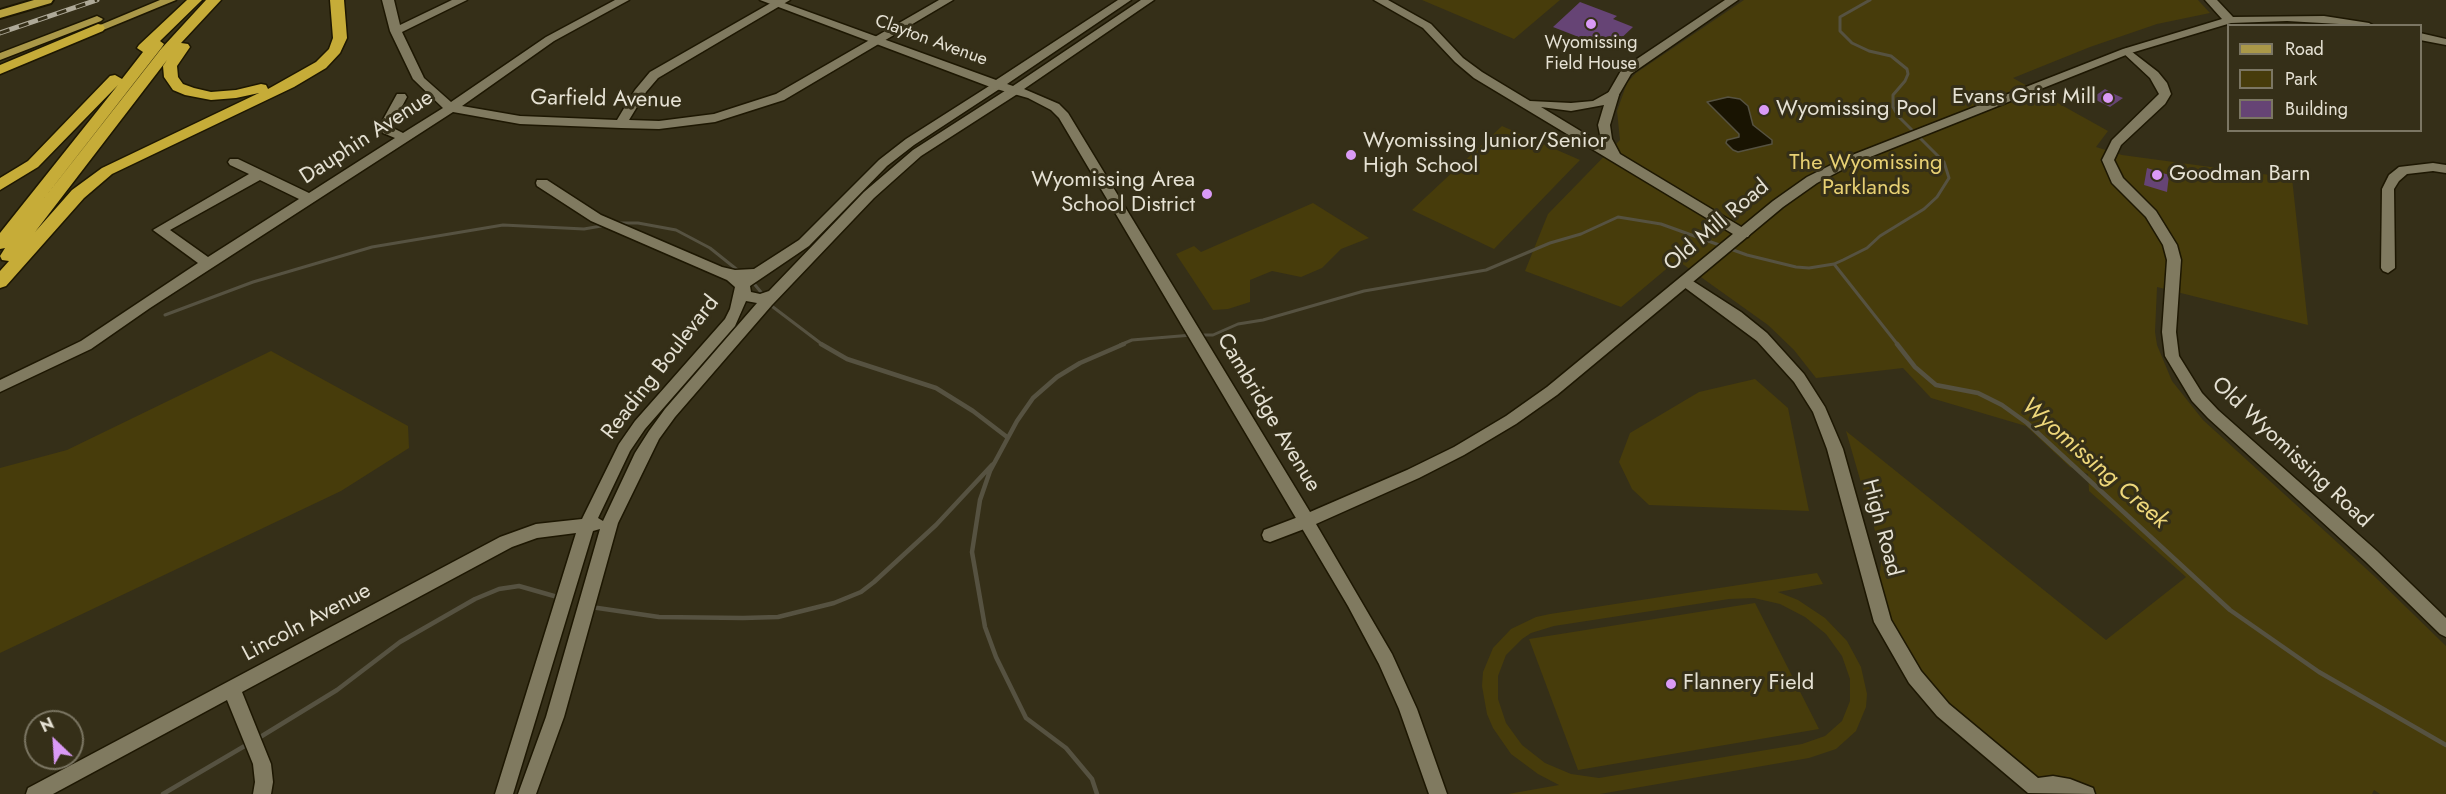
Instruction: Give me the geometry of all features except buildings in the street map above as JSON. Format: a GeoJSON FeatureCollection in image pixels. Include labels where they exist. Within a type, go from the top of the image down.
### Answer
{"type":"FeatureCollection","features":[{"type":"Feature","properties":{"kind":"highway"},"geometry":{"type":"LineString","coordinates":[[0,6],[17,0]]}},
{"type":"Feature","properties":{"kind":"highway"},"geometry":{"type":"LineString","coordinates":[[0,14],[47,0]]}},
{"type":"Feature","properties":{"kind":"highway"},"geometry":{"type":"LineString","coordinates":[[0,185],[33,164],[50,149],[132,61],[195,0]]}},
{"type":"Feature","properties":{"kind":"highway"},"geometry":{"type":"LineString","coordinates":[[0,244],[129,77],[195,0]]}},
{"type":"Feature","properties":{"kind":"highway"},"geometry":{"type":"LineString","coordinates":[[0,267],[166,52],[214,0]]}},
{"type":"Feature","properties":{"kind":"highway"},"geometry":{"type":"LineString","coordinates":[[219,0],[171,63],[170,74],[173,82],[190,92],[220,96],[247,92],[279,82],[309,67],[326,50],[331,40],[327,0]]}},
{"type":"Feature","properties":{"kind":"highway"},"geometry":{"type":"LineString","coordinates":[[0,282],[78,194],[100,176],[128,159],[296,80],[321,65],[335,50],[340,38],[337,0]]}},
{"type":"Feature","properties":{"kind":"highway"},"geometry":{"type":"LineString","coordinates":[[0,68],[98,28]]}},
{"type":"Feature","properties":{"kind":"main road"},"geometry":{"type":"LineString","coordinates":[[0,57],[148,0]]}},
{"type":"Feature","properties":{"kind":"main road"},"geometry":{"type":"LineString","coordinates":[[98,28],[171,0]]}},
{"type":"Feature","properties":{"kind":"street"},"geometry":{"type":"LineString","coordinates":[[388,0],[396,31],[423,84],[452,108]]}},
{"type":"Feature","properties":{"kind":"street"},"geometry":{"type":"LineString","coordinates":[[396,31],[461,0]]}},
{"type":"Feature","properties":{"kind":"street","name":"Dauphin Avenue"},"geometry":{"type":"LineString","coordinates":[[0,386],[86,345],[452,108],[550,39],[623,0]]}},
{"type":"Feature","properties":{"kind":"street","name":"Garfield Avenue"},"geometry":{"type":"LineString","coordinates":[[452,108],[506,119],[621,124],[674,124],[742,111],[798,89],[947,0]]}},
{"type":"Feature","properties":{"kind":"street","name":"Reading Boulevard"},"geometry":{"type":"LineString","coordinates":[[504,794],[587,525],[624,448],[640,425],[730,322],[737,309],[745,281],[783,259],[804,243],[883,163],[910,142],[1125,0]]}},
{"type":"Feature","properties":{"kind":"street","name":"Reading Boulevard"},"geometry":{"type":"LineString","coordinates":[[527,794],[555,717],[610,523],[643,453],[670,413],[777,291],[893,173],[917,153],[1148,0]]}},
{"type":"Feature","properties":{"kind":"street"},"geometry":{"type":"LineString","coordinates":[[1380,0],[1427,26],[1459,60],[1478,75],[1743,234]]}},
{"type":"Feature","properties":{"kind":"street"},"geometry":{"type":"LineString","coordinates":[[1614,156],[1606,139],[1604,126],[1613,95],[1626,72],[1732,0]]}},
{"type":"Feature","properties":{"kind":"street"},"geometry":{"type":"LineString","coordinates":[[2211,0],[2230,20]]}},
{"type":"Feature","properties":{"kind":"street"},"geometry":{"type":"LineString","coordinates":[[621,124],[641,90],[654,75],[776,1]]}},
{"type":"Feature","properties":{"kind":"street","name":"Clayton Avenue"},"geometry":{"type":"LineString","coordinates":[[776,1],[878,41],[1015,90]]}},
{"type":"Feature","properties":{"kind":"street","name":"Old Mill Road"},"geometry":{"type":"LineString","coordinates":[[1270,535],[1413,474],[1459,451],[1510,420],[1552,391],[1778,204],[1812,180],[1851,160],[2127,51],[2230,20],[2324,19],[2356,24]]}},
{"type":"Feature","properties":{"kind":"street"},"geometry":{"type":"LineString","coordinates":[[2422,36],[2446,42]]}},
{"type":"Feature","properties":{"kind":"street","name":"Old Wyomissing Road"},"geometry":{"type":"LineString","coordinates":[[2127,51],[2161,83],[2164,94],[2161,102],[2116,143],[2108,160],[2119,184],[2151,214],[2170,245],[2174,260],[2169,332],[2172,356],[2197,397],[2219,421],[2371,556],[2446,629]]}},
{"type":"Feature","properties":{"kind":"street","name":"Cambridge Avenue"},"geometry":{"type":"LineString","coordinates":[[1015,90],[1044,100],[1064,116],[1306,521],[1386,660],[1408,709],[1438,794]]}},
{"type":"Feature","properties":{"kind":"street"},"geometry":{"type":"LineString","coordinates":[[1523,100],[1548,106],[1571,107],[1596,104],[1613,95]]}},
{"type":"Feature","properties":{"kind":"street"},"geometry":{"type":"LineString","coordinates":[[401,97],[386,125],[387,130],[404,138]]}},
{"type":"Feature","properties":{"kind":"street"},"geometry":{"type":"LineString","coordinates":[[234,162],[310,199]]}},
{"type":"Feature","properties":{"kind":"street"},"geometry":{"type":"LineString","coordinates":[[2388,268],[2388,189],[2394,178],[2404,170],[2433,167],[2446,169]]}},
{"type":"Feature","properties":{"kind":"street"},"geometry":{"type":"LineString","coordinates":[[209,264],[160,230],[258,175]]}},
{"type":"Feature","properties":{"kind":"street"},"geometry":{"type":"LineString","coordinates":[[542,183],[596,218],[737,280],[746,296],[756,299],[768,297],[777,291],[781,282],[777,275],[767,272],[735,275],[718,271]]}},
{"type":"Feature","properties":{"kind":"street","name":"High Road"},"geometry":{"type":"LineString","coordinates":[[1685,281],[1762,337],[1781,356],[1806,388],[1830,434],[1876,603],[1888,634],[1903,660],[1943,710],[2035,790],[2053,785],[2086,794]]}},
{"type":"Feature","properties":{"kind":"street","name":"Lincoln Avenue"},"geometry":{"type":"LineString","coordinates":[[35,794],[506,542],[536,531],[610,523]]}},
{"type":"Feature","properties":{"kind":"street"},"geometry":{"type":"LineString","coordinates":[[232,688],[261,764],[264,782],[262,794]]}},
{"type":"Feature","properties":{"kind":"green space"},"geometry":{"type":"Polygon","coordinates":[[[1422,0],[1560,0],[1514,39],[1422,0]]]}},
{"type":"Feature","properties":{"kind":"green space","name":"The Wyomissing Parklands"},"geometry":{"type":"Polygon","coordinates":[[[1744,0],[2198,0],[2210,13],[2157,24],[2090,47],[2013,78],[2108,131],[2096,147],[2122,155],[2292,178],[2308,325],[2157,287],[2155,332],[2157,345],[2172,381],[2203,420],[2373,575],[2446,646],[2446,794],[2380,794],[2374,790],[2372,794],[2086,794],[2070,788],[2035,787],[1943,710],[1876,603],[1882,555],[1846,431],[2106,640],[2186,577],[2089,491],[2088,474],[2070,467],[2026,426],[1931,398],[1903,368],[1816,378],[1794,350],[1768,325],[1677,260],[1621,307],[1525,271],[1548,214],[1620,140],[1617,111],[1627,83],[1636,73],[1744,0]]]}},
{"type":"Feature","properties":{"kind":"green space"},"geometry":{"type":"Polygon","coordinates":[[[1502,126],[1580,160],[1494,249],[1412,210],[1502,126]]]}},
{"type":"Feature","properties":{"kind":"green space"},"geometry":{"type":"Polygon","coordinates":[[[1313,203],[1369,238],[1341,249],[1322,268],[1301,277],[1272,271],[1250,280],[1250,302],[1228,309],[1213,310],[1176,254],[1194,246],[1201,252],[1313,203]]]}},
{"type":"Feature","properties":{"kind":"green space"},"geometry":{"type":"Polygon","coordinates":[[[271,351],[408,426],[409,448],[341,491],[0,653],[0,468],[67,450],[271,351]]]}},
{"type":"Feature","properties":{"kind":"green space"},"geometry":{"type":"Polygon","coordinates":[[[1755,379],[1788,408],[1809,511],[1649,505],[1632,489],[1619,462],[1630,433],[1699,392],[1755,379]]]}},
{"type":"Feature","properties":{"kind":"green space"},"geometry":{"type":"Polygon","coordinates":[[[1817,573],[1823,584],[1778,592],[1798,600],[1825,618],[1847,641],[1861,667],[1867,694],[1866,707],[1856,731],[1836,749],[1809,758],[1600,794],[1508,794],[1559,785],[1538,774],[1511,754],[1493,728],[1487,714],[1482,686],[1483,672],[1493,648],[1511,629],[1536,617],[1817,573]],[[1754,598],[1729,599],[1554,626],[1531,633],[1506,655],[1498,676],[1498,699],[1506,723],[1522,745],[1545,763],[1571,774],[1599,778],[1802,744],[1825,736],[1842,721],[1850,701],[1850,679],[1842,656],[1826,634],[1805,617],[1780,604],[1754,598]]]}},
{"type":"Feature","properties":{"kind":"green space","name":"Flannery Field"},"geometry":{"type":"Polygon","coordinates":[[[1755,603],[1819,729],[1578,770],[1529,639],[1755,603]]]}},
{"type":"Feature","properties":{"kind":"shaded area"},"geometry":{"type":"Polygon","coordinates":[[[1728,97],[1740,99],[1748,106],[1753,125],[1772,140],[1772,144],[1738,152],[1726,143],[1727,140],[1739,137],[1739,134],[1707,102],[1728,97]]]}},
{"type":"Feature","properties":{"kind":"waterway","name":"Wyomissing Creek"},"geometry":{"type":"LineString","coordinates":[[1834,264],[1867,248],[1880,236],[1924,209],[1937,197],[1949,178],[1944,162],[1898,116],[1893,107],[1893,95],[1905,81],[1908,74],[1907,69],[1891,56],[1869,51],[1852,43],[1840,31],[1840,17],[1870,0]]}},
{"type":"Feature","properties":{"kind":"waterway"},"geometry":{"type":"LineString","coordinates":[[1199,335],[1213,335],[1238,324],[1263,320],[1364,291],[1486,270],[1550,243],[1581,234],[1618,217],[1661,224],[1747,255],[1796,267],[1809,268],[1834,264]]}},
{"type":"Feature","properties":{"kind":"waterway"},"geometry":{"type":"LineString","coordinates":[[617,223],[638,223],[676,230],[710,248],[740,272]]}},
{"type":"Feature","properties":{"kind":"waterway"},"geometry":{"type":"LineString","coordinates":[[165,315],[253,282],[372,247],[503,225],[584,229],[607,225]]}},
{"type":"Feature","properties":{"kind":"waterway","name":"Wyomissing Creek"},"geometry":{"type":"LineString","coordinates":[[1834,264],[1898,345]]}},
{"type":"Feature","properties":{"kind":"waterway"},"geometry":{"type":"LineString","coordinates":[[751,280],[765,297]]}},
{"type":"Feature","properties":{"kind":"waterway"},"geometry":{"type":"LineString","coordinates":[[769,304],[823,345]]}},
{"type":"Feature","properties":{"kind":"waterway"},"geometry":{"type":"LineString","coordinates":[[1120,345],[1132,340],[1192,335]]}},
{"type":"Feature","properties":{"kind":"waterway"},"geometry":{"type":"LineString","coordinates":[[821,344],[847,359],[936,388],[973,411],[1007,437]]}},
{"type":"Feature","properties":{"kind":"waterway"},"geometry":{"type":"LineString","coordinates":[[1097,794],[1092,779],[1066,748],[1026,718],[996,657],[985,627],[972,552],[980,500],[990,471],[1017,421],[1033,398],[1057,377],[1080,363],[1124,344]]}},
{"type":"Feature","properties":{"kind":"waterway","name":"Wyomissing Creek"},"geometry":{"type":"LineString","coordinates":[[1897,344],[1915,367],[1936,385],[1978,393],[2002,405],[2027,423],[2230,610],[2319,672],[2446,745]]}},
{"type":"Feature","properties":{"kind":"waterway"},"geometry":{"type":"LineString","coordinates":[[591,607],[659,617],[743,618],[778,617],[834,603],[861,592],[874,582],[936,525],[992,465]]}},
{"type":"Feature","properties":{"kind":"waterway"},"geometry":{"type":"LineString","coordinates":[[257,739],[337,690],[400,642],[475,599],[499,589],[519,586],[561,598]]}},
{"type":"Feature","properties":{"kind":"waterway"},"geometry":{"type":"LineString","coordinates":[[163,794],[248,744]]}},
{"type":"Feature","properties":{"kind":"railway"},"geometry":{"type":"LineString","coordinates":[[0,33],[97,0]]}},
{"type":"Feature","properties":{"kind":"place","name":"Wyomissing Field House"},"geometry":{"type":"Point","coordinates":[1591,24]}},
{"type":"Feature","properties":{"kind":"place","name":"Evans Grist Mill"},"geometry":{"type":"Point","coordinates":[2108,98]}},
{"type":"Feature","properties":{"kind":"place","name":"Wyomissing Pool"},"geometry":{"type":"Point","coordinates":[1764,110]}},
{"type":"Feature","properties":{"kind":"place","name":"Wyomissing Junior/Senior High School"},"geometry":{"type":"Point","coordinates":[1351,155]}},
{"type":"Feature","properties":{"kind":"place","name":"Goodman Barn"},"geometry":{"type":"Point","coordinates":[2157,175]}},
{"type":"Feature","properties":{"kind":"place","name":"Wyomissing Area School District"},"geometry":{"type":"Point","coordinates":[1207,194]}},
{"type":"Feature","properties":{"kind":"place","name":"Flannery Field"},"geometry":{"type":"Point","coordinates":[1671,684]}}]}
